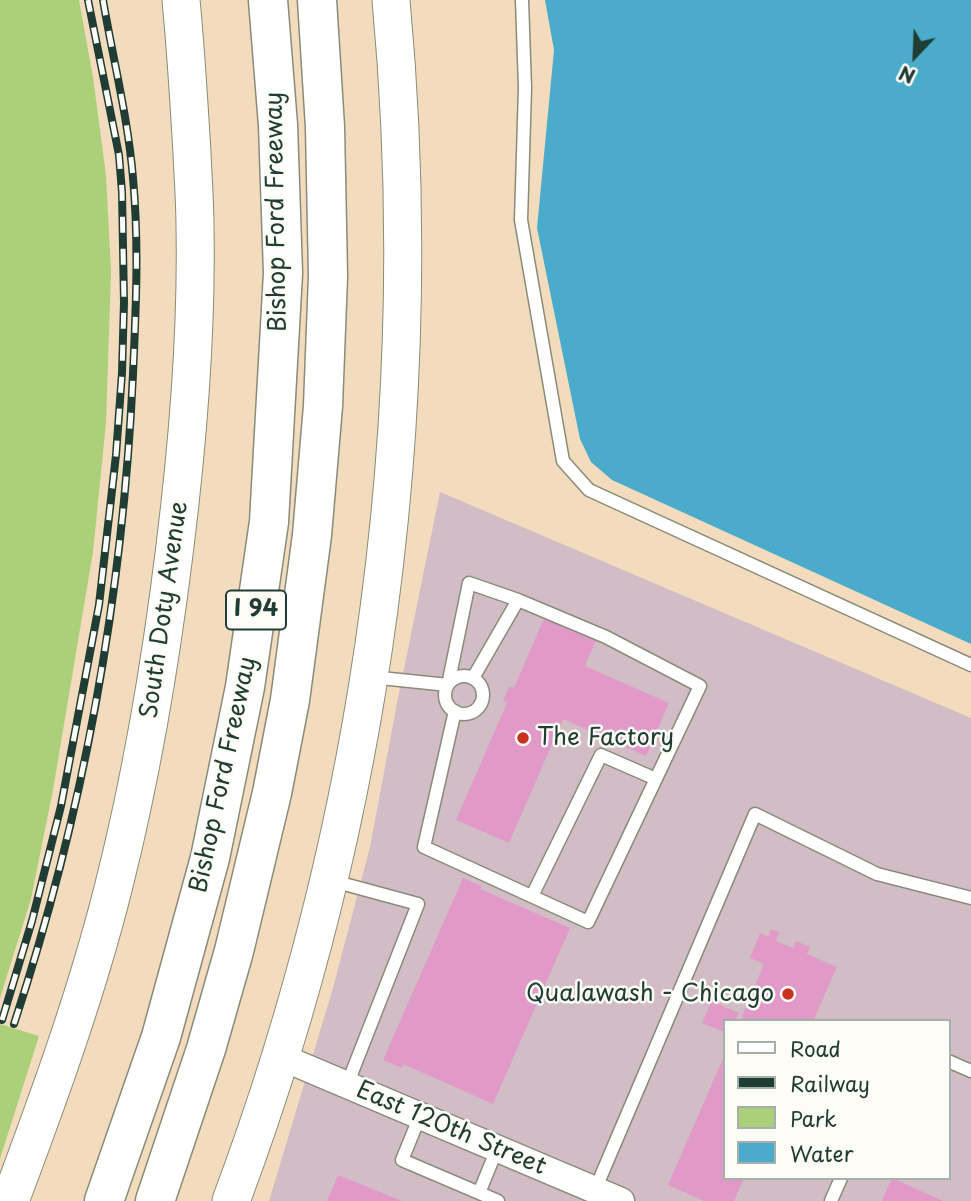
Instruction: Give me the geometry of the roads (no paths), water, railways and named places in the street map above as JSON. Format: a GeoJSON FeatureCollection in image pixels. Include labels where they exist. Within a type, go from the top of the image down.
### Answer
{"type":"FeatureCollection","features":[{"type":"Feature","properties":{"kind":"highway","name":"Bishop Ford Freeway"},"geometry":{"type":"LineString","coordinates":[[104,1201],[161,1037],[210,858],[245,687],[269,522],[282,273],[278,125],[268,0]]}},
{"type":"Feature","properties":{"kind":"highway","name":"Bishop Ford Freeway"},"geometry":{"type":"LineString","coordinates":[[155,1201],[206,1049],[234,951],[272,793],[290,700],[309,563],[323,406],[328,275],[325,127],[317,0]]}},
{"type":"Feature","properties":{"kind":"street","name":"South Doty Avenue"},"geometry":{"type":"LineString","coordinates":[[10,1201],[65,1051],[114,885],[139,779],[169,600],[188,434],[194,318],[195,227],[185,37],[180,0]]}},
{"type":"Feature","properties":{"kind":"street"},"geometry":{"type":"LineString","coordinates":[[232,1201],[265,1108],[304,982],[330,880],[369,677],[383,581],[392,497],[404,275],[402,166],[391,0]]}},
{"type":"Feature","properties":{"kind":"street","name":"East 120th Street"},"geometry":{"type":"LineString","coordinates":[[281,1057],[621,1201]]}},
{"type":"Feature","properties":{"kind":"lane"},"geometry":{"type":"LineString","coordinates":[[522,0],[525,88],[521,220],[563,461],[589,490],[971,665]]}},
{"type":"Feature","properties":{"kind":"lane"},"geometry":{"type":"LineString","coordinates":[[369,677],[447,685],[456,677],[468,676],[481,687],[481,704],[466,714],[450,708],[445,697],[447,685],[469,583],[518,600],[606,637],[700,686],[588,922],[425,847],[455,711]]}},
{"type":"Feature","properties":{"kind":"lane"},"geometry":{"type":"LineString","coordinates":[[473,678],[518,600]]}},
{"type":"Feature","properties":{"kind":"lane"},"geometry":{"type":"LineString","coordinates":[[532,896],[601,755],[656,779]]}},
{"type":"Feature","properties":{"kind":"lane"},"geometry":{"type":"LineString","coordinates":[[595,1190],[755,814],[877,874],[971,898]]}},
{"type":"Feature","properties":{"kind":"lane"},"geometry":{"type":"LineString","coordinates":[[330,880],[418,904],[347,1086]]}},
{"type":"Feature","properties":{"kind":"lane"},"geometry":{"type":"LineString","coordinates":[[950,1062],[971,1071]]}},
{"type":"Feature","properties":{"kind":"lane"},"geometry":{"type":"LineString","coordinates":[[420,1116],[402,1160],[498,1201]]}},
{"type":"Feature","properties":{"kind":"lane"},"geometry":{"type":"LineString","coordinates":[[479,1193],[497,1149]]}},
{"type":"Feature","properties":{"kind":"lane"},"geometry":{"type":"LineString","coordinates":[[831,1201],[840,1180]]}},
{"type":"Feature","properties":{"kind":"water"},"geometry":{"type":"Polygon","coordinates":[[[545,0],[971,0],[971,644],[612,480],[591,462],[580,439],[537,228],[554,50],[545,0]]]}},
{"type":"Feature","properties":{"kind":"railway"},"geometry":{"type":"LineString","coordinates":[[2,1020],[32,921],[61,806],[99,605],[116,455],[124,302],[122,192],[119,155],[88,0]]}},
{"type":"Feature","properties":{"kind":"railway"},"geometry":{"type":"LineString","coordinates":[[14,1024],[60,865],[96,703],[120,539],[128,457],[136,300],[135,202],[128,133],[103,0]]}},
{"type":"Feature","properties":{"kind":"place","name":"The Factory"},"geometry":{"type":"Point","coordinates":[523,738]}},
{"type":"Feature","properties":{"kind":"place","name":"Qualawash - Chicago"},"geometry":{"type":"Point","coordinates":[788,994]}}]}
